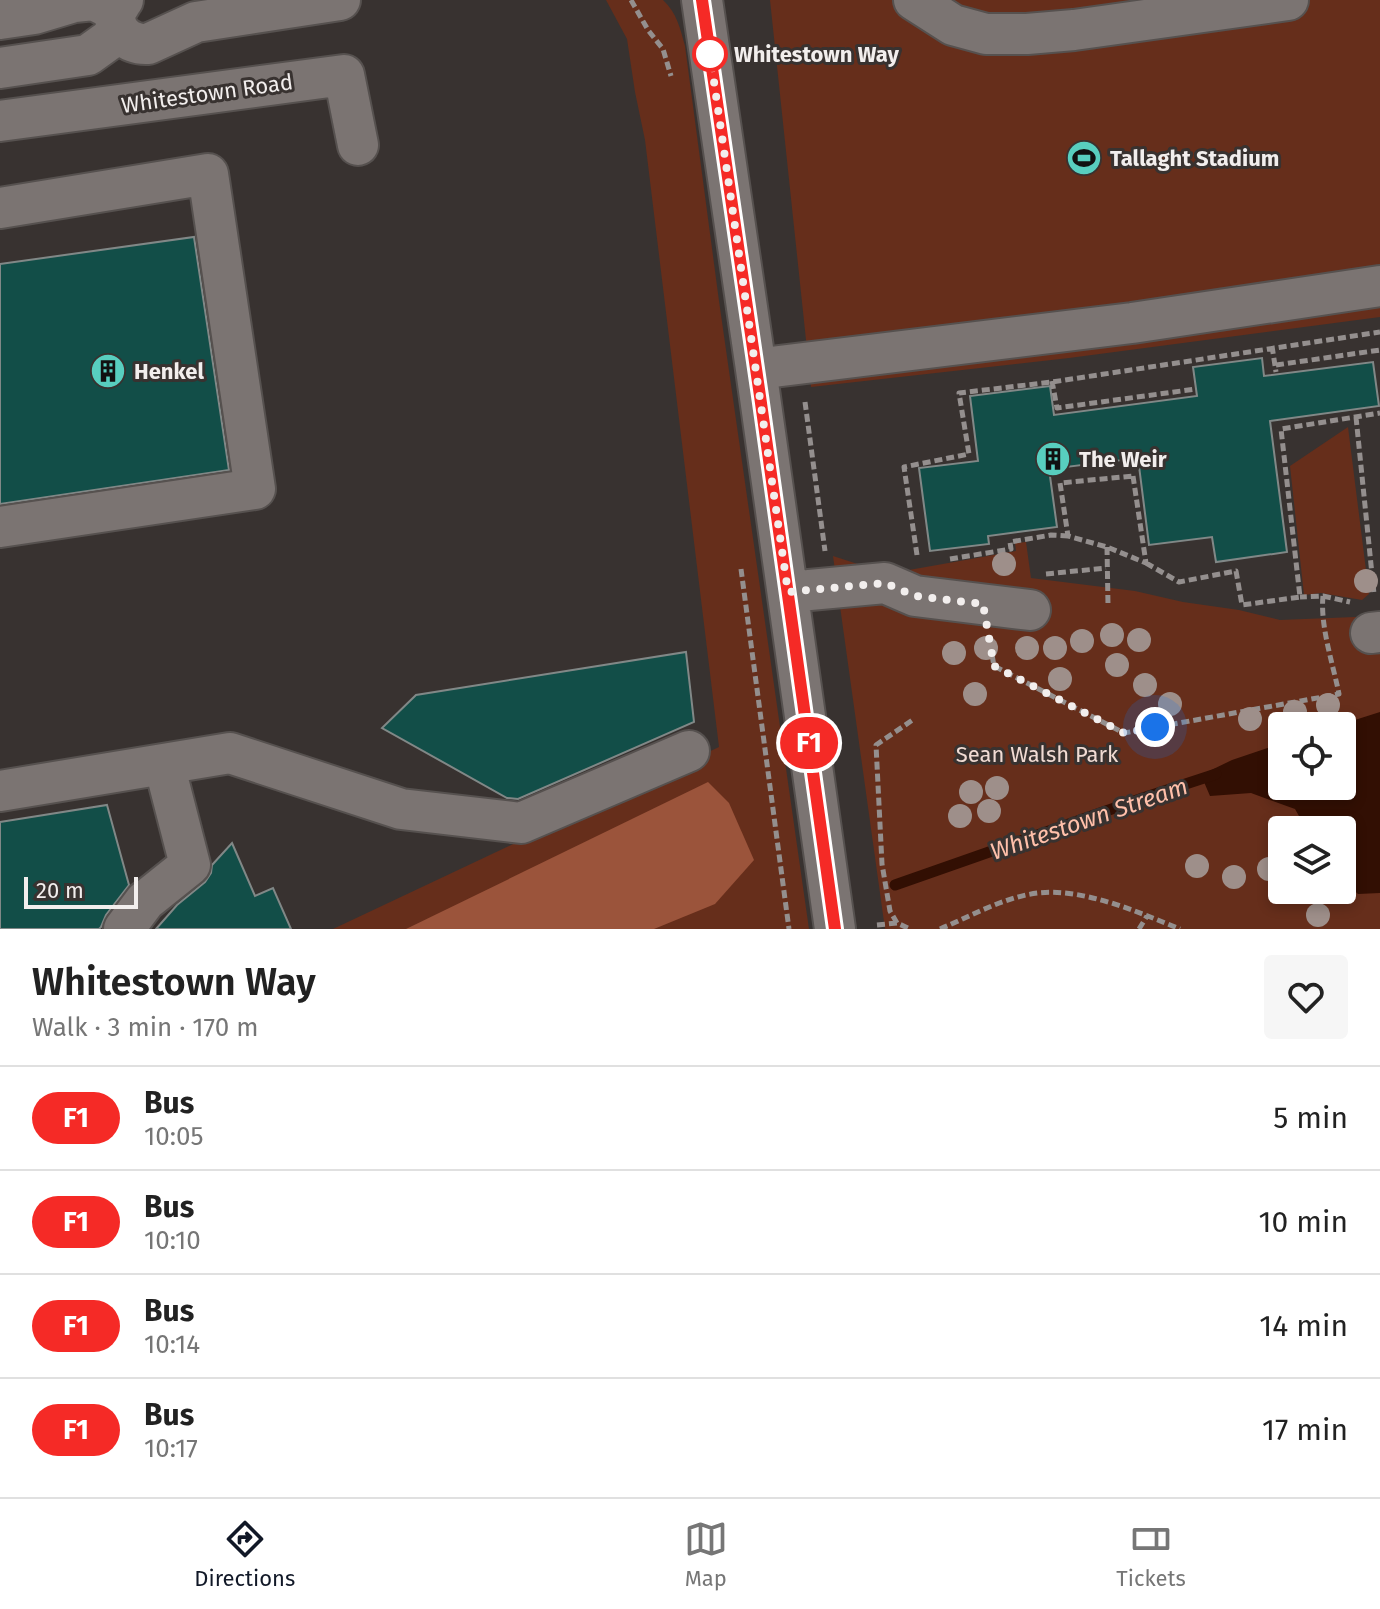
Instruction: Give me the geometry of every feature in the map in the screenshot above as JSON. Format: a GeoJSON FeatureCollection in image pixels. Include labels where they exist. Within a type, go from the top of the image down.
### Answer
{"type":"FeatureCollection","features":[{"type":"Feature","properties":{"kind":"street"},"geometry":{"type":"LineString","coordinates":[[0,19],[94,0],[119,16],[130,42],[148,44],[196,22],[340,0]]}},
{"type":"Feature","properties":{"kind":"street"},"geometry":{"type":"LineString","coordinates":[[167,0],[187,6],[234,0]]}},
{"type":"Feature","properties":{"kind":"street"},"geometry":{"type":"LineString","coordinates":[[702,0],[834,928]]}},
{"type":"Feature","properties":{"kind":"street"},"geometry":{"type":"LineString","coordinates":[[914,0],[953,25],[986,34],[1074,30],[1288,0]]}},
{"type":"Feature","properties":{"kind":"street"},"geometry":{"type":"LineString","coordinates":[[0,49],[86,37],[119,16]]}},
{"type":"Feature","properties":{"kind":"street"},"geometry":{"type":"LineString","coordinates":[[0,68],[88,55],[119,16]]}},
{"type":"Feature","properties":{"kind":"street","name":"Whitestown Road"},"geometry":{"type":"LineString","coordinates":[[0,121],[344,75],[358,145]]}},
{"type":"Feature","properties":{"kind":"street"},"geometry":{"type":"LineString","coordinates":[[0,208],[208,174],[255,489],[0,527]]}},
{"type":"Feature","properties":{"kind":"street"},"geometry":{"type":"LineString","coordinates":[[756,369],[1042,335],[1380,286]]}},
{"type":"Feature","properties":{"kind":"street"},"geometry":{"type":"LineString","coordinates":[[788,592],[895,571],[915,596],[983,604],[1037,592]]}},
{"type":"Feature","properties":{"kind":"street"},"geometry":{"type":"LineString","coordinates":[[0,791],[230,753],[401,809],[521,823],[689,751]]}},
{"type":"Feature","properties":{"kind":"street"},"geometry":{"type":"LineString","coordinates":[[124,929],[145,901],[190,865],[164,764]]}},
{"type":"Feature","properties":{"kind":"path"},"geometry":{"type":"LineString","coordinates":[[631,0],[663,49],[671,76]]}},
{"type":"Feature","properties":{"kind":"path"},"geometry":{"type":"LineString","coordinates":[[895,571],[904,467],[969,454],[959,393],[1052,382],[1380,332]]}},
{"type":"Feature","properties":{"kind":"path"},"geometry":{"type":"LineString","coordinates":[[1272,341],[1276,368],[1380,350]]}},
{"type":"Feature","properties":{"kind":"path"},"geometry":{"type":"LineString","coordinates":[[1052,372],[1057,408],[1196,389]]}},
{"type":"Feature","properties":{"kind":"path"},"geometry":{"type":"LineString","coordinates":[[805,396],[826,557]]}},
{"type":"Feature","properties":{"kind":"path"},"geometry":{"type":"LineString","coordinates":[[1300,597],[1281,429],[1380,413]]}},
{"type":"Feature","properties":{"kind":"path"},"geometry":{"type":"LineString","coordinates":[[949,559],[1011,549],[1010,542],[1051,535],[1068,536],[1146,563],[1179,582],[1236,571],[1242,605],[1323,596],[1370,618],[1356,417]]}},
{"type":"Feature","properties":{"kind":"path"},"geometry":{"type":"LineString","coordinates":[[1068,536],[1060,483],[1133,476],[1146,563]]}},
{"type":"Feature","properties":{"kind":"path"},"geometry":{"type":"LineString","coordinates":[[1107,547],[1108,605]]}},
{"type":"Feature","properties":{"kind":"path"},"geometry":{"type":"LineString","coordinates":[[740,557],[789,929]]}},
{"type":"Feature","properties":{"kind":"path"},"geometry":{"type":"LineString","coordinates":[[1037,592],[1106,568]]}},
{"type":"Feature","properties":{"kind":"path"},"geometry":{"type":"LineString","coordinates":[[983,604],[994,666],[1124,733],[1339,694],[1323,596]]}},
{"type":"Feature","properties":{"kind":"path"},"geometry":{"type":"LineString","coordinates":[[897,923],[890,911],[882,864],[876,745],[914,719]]}},
{"type":"Feature","properties":{"kind":"path"},"geometry":{"type":"LineString","coordinates":[[940,929],[1002,903],[1038,893],[1079,894],[1180,929]]}},
{"type":"Feature","properties":{"kind":"path"},"geometry":{"type":"LineString","coordinates":[[1139,929],[1147,916]]}},
{"type":"Feature","properties":{"kind":"path"},"geometry":{"type":"LineString","coordinates":[[877,925],[897,923],[910,929]]}},
{"type":"Feature","properties":{"kind":"green space"},"geometry":{"type":"Polygon","coordinates":[[[606,0],[663,0],[675,16],[685,46],[809,929],[333,929],[719,747],[645,140],[627,39],[606,0]]]}},
{"type":"Feature","properties":{"kind":"green space","name":"Tallaght Stadium"},"geometry":{"type":"Polygon","coordinates":[[[770,0],[1380,0],[1380,317],[1069,358],[811,387],[770,0]]]}},
{"type":"Feature","properties":{"kind":"green space"},"geometry":{"type":"Polygon","coordinates":[[[1348,427],[1369,594],[1362,600],[1321,593],[1304,595],[1290,466],[1348,427]]]}},
{"type":"Feature","properties":{"kind":"green space","name":"Sean Walsh Park"},"geometry":{"type":"Polygon","coordinates":[[[1026,542],[1031,578],[1135,591],[1280,620],[1380,616],[1380,929],[885,929],[833,556],[870,568],[909,570],[1016,551],[1015,543],[1026,542]]]}},
{"type":"Feature","properties":{"kind":"shaded area"},"geometry":{"type":"Polygon","coordinates":[[[1380,712],[1380,893],[1356,892],[1356,816],[1299,816],[1295,809],[1270,800],[1356,800],[1356,720],[1380,712]]]}},
{"type":"Feature","properties":{"kind":"shaded area"},"geometry":{"type":"Polygon","coordinates":[[[1268,748],[1268,799],[1251,793],[1210,796],[1201,775],[1268,748]]]}},
{"type":"Feature","properties":{"kind":"shaded area"},"geometry":{"type":"Polygon","coordinates":[[[708,782],[729,803],[754,860],[715,904],[654,929],[406,929],[708,782]]]}},
{"type":"Feature","properties":{"kind":"building","name":"Henkel"},"geometry":{"type":"Polygon","coordinates":[[[194,237],[229,470],[0,504],[0,264],[194,237]]]}},
{"type":"Feature","properties":{"kind":"building","name":"The Weir"},"geometry":{"type":"Polygon","coordinates":[[[1262,358],[1264,376],[1373,362],[1379,406],[1270,421],[1287,552],[1216,562],[1212,537],[1149,545],[1138,458],[1049,469],[1057,527],[988,536],[989,544],[930,551],[919,468],[978,461],[970,396],[1050,386],[1054,415],[1197,396],[1193,367],[1262,358]]]}},
{"type":"Feature","properties":{"kind":"building"},"geometry":{"type":"Polygon","coordinates":[[[686,652],[694,722],[518,799],[507,798],[382,728],[416,695],[686,652]]]}},
{"type":"Feature","properties":{"kind":"building"},"geometry":{"type":"Polygon","coordinates":[[[107,805],[129,885],[106,915],[101,927],[0,929],[0,822],[107,805]]]}},
{"type":"Feature","properties":{"kind":"building"},"geometry":{"type":"Polygon","coordinates":[[[232,843],[255,896],[273,888],[291,929],[156,929],[177,905],[205,882],[212,865],[232,843]]]}},
{"type":"Feature","properties":{"kind":"waterway","name":"Whitestown Stream"},"geometry":{"type":"LineString","coordinates":[[895,885],[1216,774]]}},
{"type":"Feature","properties":{"kind":"bus line","name":"F1"},"geometry":{"type":"LineString","coordinates":[[702,0],[835,929]]}},
{"type":"Feature","properties":{"kind":"place","name":"Whitestown Way"},"geometry":{"type":"Point","coordinates":[710,54]}},
{"type":"Feature","properties":{"kind":"place","name":"Tallaght Stadium"},"geometry":{"type":"Point","coordinates":[1084,158]}},
{"type":"Feature","properties":{"kind":"place","name":"Henkel"},"geometry":{"type":"Point","coordinates":[108,371]}},
{"type":"Feature","properties":{"kind":"place","name":"The Weir"},"geometry":{"type":"Point","coordinates":[1053,459]}},
{"type":"Feature","properties":{"kind":"route"},"geometry":{"type":"LineString","coordinates":[[710,54],[788,592],[885,583],[915,596],[983,604],[994,666],[1124,733],[1155,727]]}}]}
